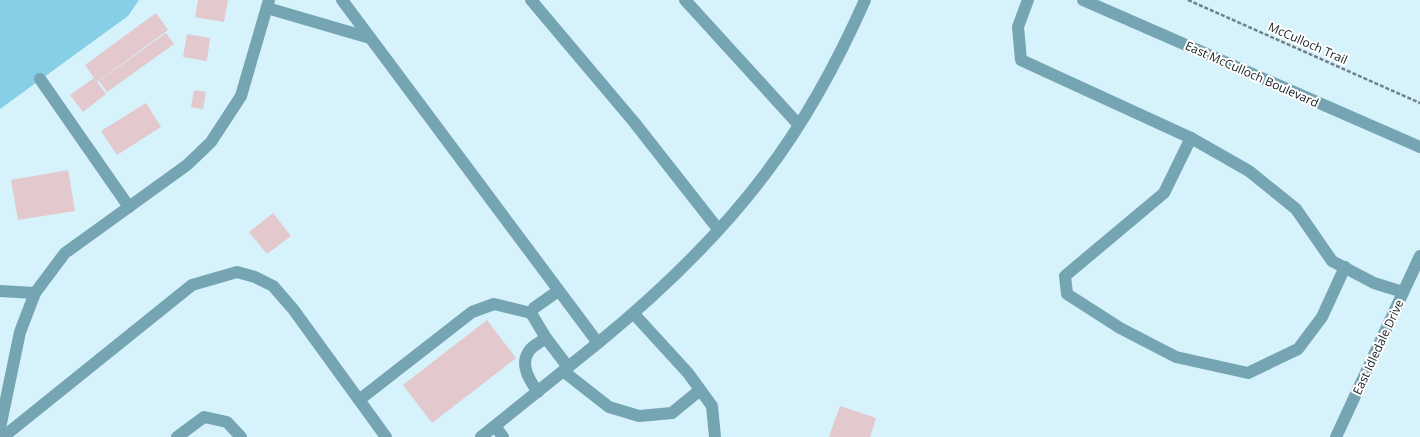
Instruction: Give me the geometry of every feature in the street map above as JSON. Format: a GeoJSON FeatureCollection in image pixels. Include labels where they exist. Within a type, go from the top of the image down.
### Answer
{"type":"FeatureCollection","features":[{"type":"Feature","properties":{"kind":"street"},"geometry":{"type":"LineString","coordinates":[[342,0],[598,344]]}},
{"type":"Feature","properties":{"kind":"street"},"geometry":{"type":"LineString","coordinates":[[532,0],[634,122],[718,229]]}},
{"type":"Feature","properties":{"kind":"street"},"geometry":{"type":"LineString","coordinates":[[685,0],[798,124]]}},
{"type":"Feature","properties":{"kind":"street"},"geometry":{"type":"LineString","coordinates":[[481,437],[634,314],[686,264],[718,229],[766,173],[825,83],[845,45],[865,0]]}},
{"type":"Feature","properties":{"kind":"street"},"geometry":{"type":"LineString","coordinates":[[1028,0],[1018,27],[1021,60],[1191,138],[1249,170],[1296,209],[1332,261],[1374,283],[1403,292]]}},
{"type":"Feature","properties":{"kind":"street","name":"East McCulloch Boulevard"},"geometry":{"type":"LineString","coordinates":[[1083,0],[1420,147]]}},
{"type":"Feature","properties":{"kind":"street"},"geometry":{"type":"LineString","coordinates":[[0,428],[20,332],[36,293],[65,253],[187,165],[211,142],[241,96],[268,4],[370,38]]}},
{"type":"Feature","properties":{"kind":"street"},"geometry":{"type":"LineString","coordinates":[[40,79],[129,207]]}},
{"type":"Feature","properties":{"kind":"street"},"geometry":{"type":"LineString","coordinates":[[1191,138],[1164,193],[1065,276],[1067,294],[1120,328],[1176,358],[1248,373],[1298,349],[1322,317],[1345,268]]}},
{"type":"Feature","properties":{"kind":"street","name":"East Idledale Drive"},"geometry":{"type":"LineString","coordinates":[[1336,437],[1420,256]]}},
{"type":"Feature","properties":{"kind":"street"},"geometry":{"type":"LineString","coordinates":[[2,437],[192,285],[237,272],[254,277],[272,286],[293,309],[386,437]]}},
{"type":"Feature","properties":{"kind":"street"},"geometry":{"type":"LineString","coordinates":[[0,291],[36,293]]}},
{"type":"Feature","properties":{"kind":"street"},"geometry":{"type":"LineString","coordinates":[[531,313],[534,308],[558,291]]}},
{"type":"Feature","properties":{"kind":"street"},"geometry":{"type":"LineString","coordinates":[[359,400],[472,312],[494,304],[531,313],[566,369],[609,407],[639,416],[672,413],[700,390]]}},
{"type":"Feature","properties":{"kind":"street"},"geometry":{"type":"LineString","coordinates":[[634,314],[688,373],[712,406],[715,437]]}},
{"type":"Feature","properties":{"kind":"street"},"geometry":{"type":"LineString","coordinates":[[538,392],[529,379],[525,366],[526,358],[529,351],[546,338]]}},
{"type":"Feature","properties":{"kind":"street"},"geometry":{"type":"LineString","coordinates":[[177,437],[204,417],[227,422],[241,437]]}},
{"type":"Feature","properties":{"kind":"street"},"geometry":{"type":"LineString","coordinates":[[495,426],[503,437]]}},
{"type":"Feature","properties":{"kind":"path","name":"McCulloch Trail"},"geometry":{"type":"LineString","coordinates":[[1188,0],[1420,103]]}},
{"type":"Feature","properties":{"kind":"shaded area"},"geometry":{"type":"Polygon","coordinates":[[[0,0],[139,0],[128,16],[0,109],[0,0]]]}},
{"type":"Feature","properties":{"kind":"building"},"geometry":{"type":"Polygon","coordinates":[[[198,0],[228,0],[224,22],[195,17],[198,0]]]}},
{"type":"Feature","properties":{"kind":"building"},"geometry":{"type":"Polygon","coordinates":[[[156,13],[168,30],[97,82],[85,65],[156,13]]]}},
{"type":"Feature","properties":{"kind":"building"},"geometry":{"type":"Polygon","coordinates":[[[166,33],[174,44],[107,92],[99,81],[166,33]]]}},
{"type":"Feature","properties":{"kind":"building"},"geometry":{"type":"Polygon","coordinates":[[[187,34],[210,38],[207,61],[183,57],[187,34]]]}},
{"type":"Feature","properties":{"kind":"building"},"geometry":{"type":"Polygon","coordinates":[[[94,78],[106,94],[83,112],[70,95],[94,78]]]}},
{"type":"Feature","properties":{"kind":"building"},"geometry":{"type":"Polygon","coordinates":[[[194,90],[206,92],[203,109],[191,107],[194,90]]]}},
{"type":"Feature","properties":{"kind":"building"},"geometry":{"type":"Polygon","coordinates":[[[146,103],[161,127],[117,155],[101,131],[146,103]]]}},
{"type":"Feature","properties":{"kind":"building"},"geometry":{"type":"Polygon","coordinates":[[[68,170],[75,211],[18,220],[11,180],[68,170]]]}},
{"type":"Feature","properties":{"kind":"building"},"geometry":{"type":"Polygon","coordinates":[[[273,213],[291,236],[267,254],[249,232],[273,213]]]}},
{"type":"Feature","properties":{"kind":"building"},"geometry":{"type":"Polygon","coordinates":[[[487,320],[516,358],[432,423],[403,385],[487,320]]]}},
{"type":"Feature","properties":{"kind":"building"},"geometry":{"type":"Polygon","coordinates":[[[840,406],[876,418],[870,437],[829,437],[840,406]]]}}]}
